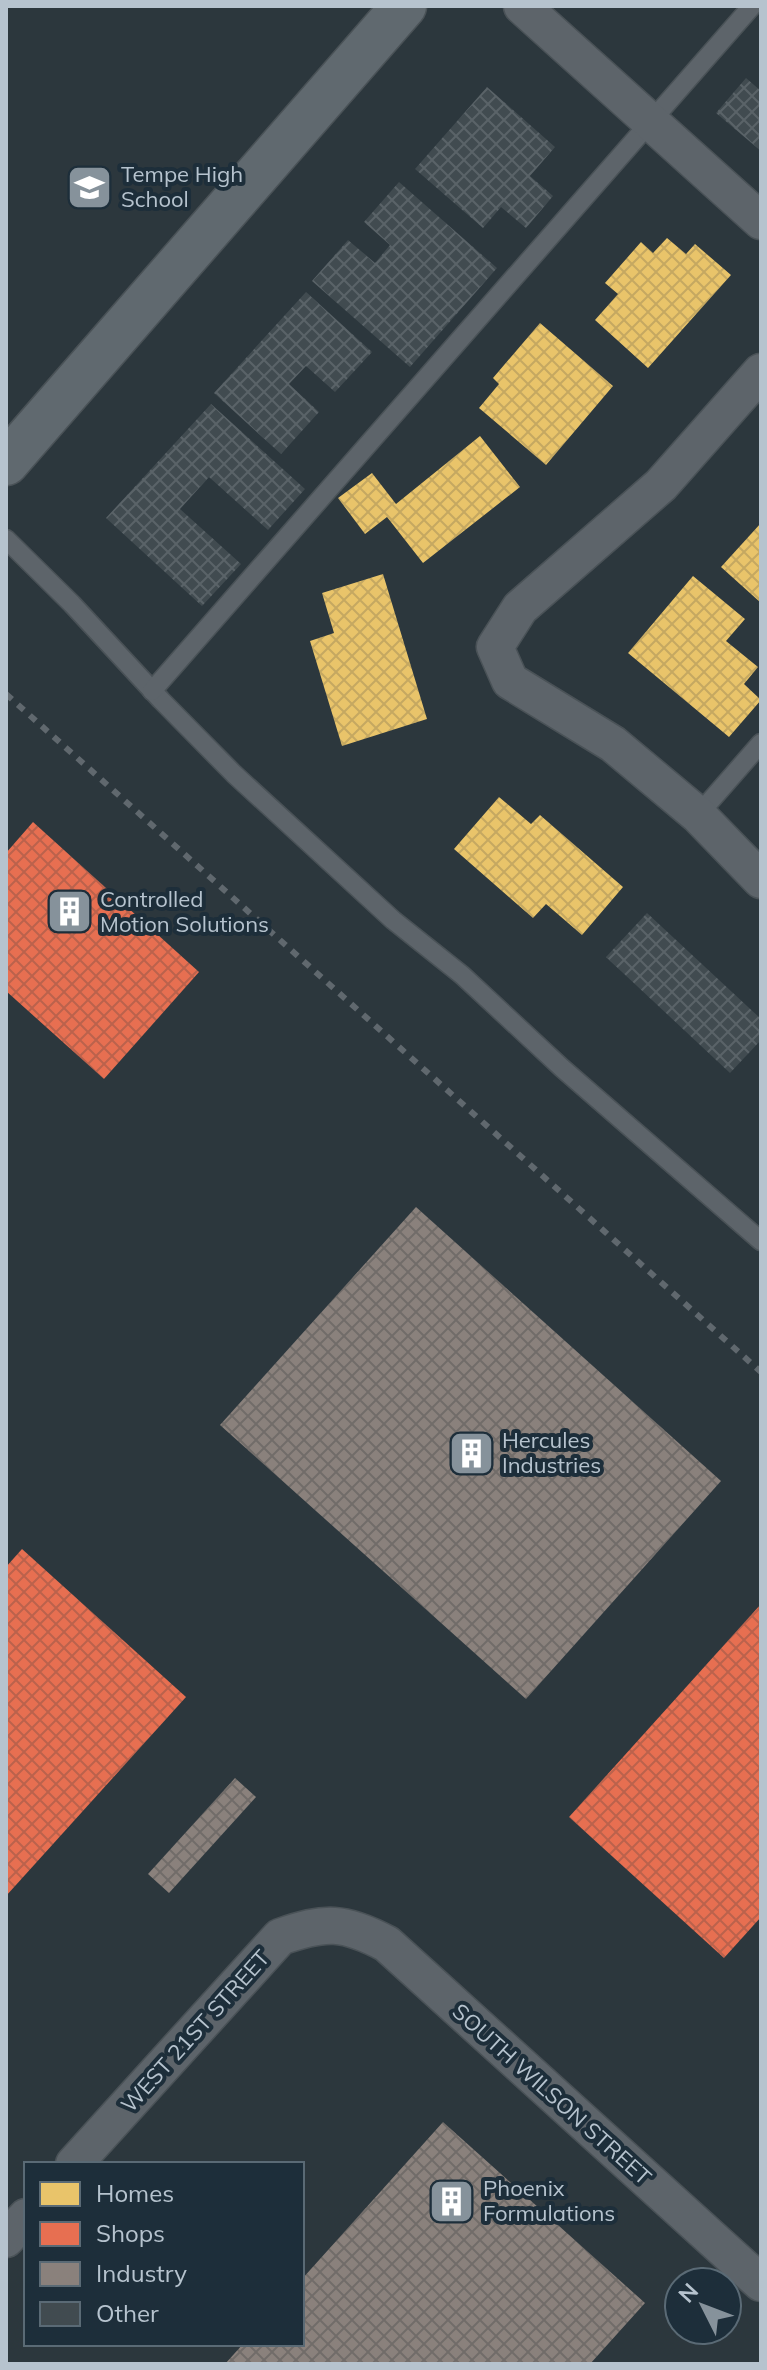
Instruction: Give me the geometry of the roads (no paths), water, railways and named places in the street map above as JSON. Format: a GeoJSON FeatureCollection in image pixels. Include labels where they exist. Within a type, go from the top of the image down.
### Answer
{"type":"FeatureCollection","features":[{"type":"Feature","properties":{"kind":"main road"},"geometry":{"type":"LineString","coordinates":[[6,463],[404,6]]}},
{"type":"Feature","properties":{"kind":"street"},"geometry":{"type":"LineString","coordinates":[[522,6],[761,221]]}},
{"type":"Feature","properties":{"kind":"street"},"geometry":{"type":"LineString","coordinates":[[761,372],[661,485],[520,608],[495,647],[510,681],[613,744],[698,815],[761,880]]}},
{"type":"Feature","properties":{"kind":"street","name":"WEST 21ST STREET"},"geometry":{"type":"LineString","coordinates":[[76,2162],[280,1937],[302,1929],[332,1924]]}},
{"type":"Feature","properties":{"kind":"street","name":"SOUTH WILSON STREET"},"geometry":{"type":"LineString","coordinates":[[332,1924],[362,1931],[387,1944],[761,2283]]}},
{"type":"Feature","properties":{"kind":"street"},"geometry":{"type":"LineString","coordinates":[[6,2239],[24,2219]]}},
{"type":"Feature","properties":{"kind":"lane"},"geometry":{"type":"LineString","coordinates":[[152,691],[752,6]]}},
{"type":"Feature","properties":{"kind":"lane"},"geometry":{"type":"LineString","coordinates":[[6,539],[234,774],[393,920],[462,975],[562,1068],[761,1241]]}},
{"type":"Feature","properties":{"kind":"lane"},"geometry":{"type":"LineString","coordinates":[[698,815],[761,743]]}},
{"type":"Feature","properties":{"kind":"railway"},"geometry":{"type":"LineString","coordinates":[[6,694],[761,1372]]}},
{"type":"Feature","properties":{"kind":"place","name":"Tempe High School"},"geometry":{"type":"Point","coordinates":[90,187]}},
{"type":"Feature","properties":{"kind":"place","name":"Controlled Motion Solutions"},"geometry":{"type":"Point","coordinates":[69,912]}},
{"type":"Feature","properties":{"kind":"place","name":"Hercules Industries"},"geometry":{"type":"Point","coordinates":[471,1453]}},
{"type":"Feature","properties":{"kind":"place","name":"Phoenix Formulations"},"geometry":{"type":"Point","coordinates":[452,2201]}}]}
